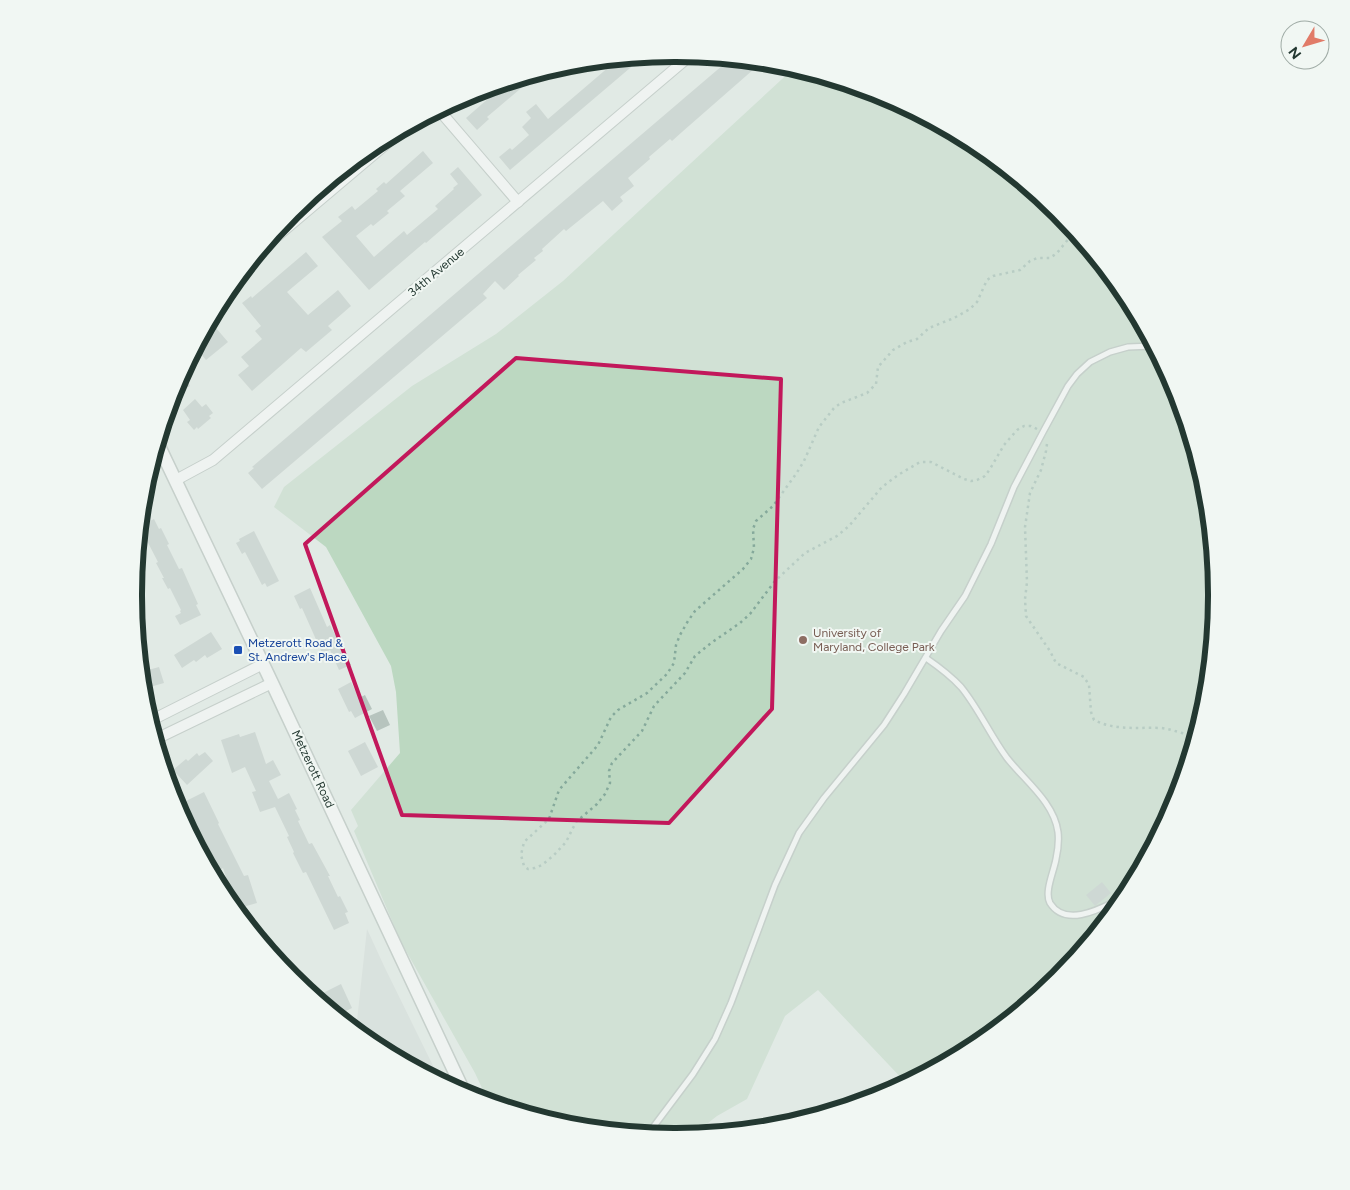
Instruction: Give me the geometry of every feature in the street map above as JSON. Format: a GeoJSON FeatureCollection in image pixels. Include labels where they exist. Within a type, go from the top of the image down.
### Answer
{"type":"FeatureCollection","features":[{"type":"Feature","properties":{"kind":"street","name":"34th Avenue"},"geometry":{"type":"LineString","coordinates":[[176,480],[213,460],[682,62]]}},
{"type":"Feature","properties":{"kind":"street"},"geometry":{"type":"LineString","coordinates":[[443,115],[518,202]]}},
{"type":"Feature","properties":{"kind":"street"},"geometry":{"type":"LineString","coordinates":[[296,220],[359,167]]}},
{"type":"Feature","properties":{"kind":"street","name":"Metzerott Road"},"geometry":{"type":"LineString","coordinates":[[162,453],[461,1082]]}},
{"type":"Feature","properties":{"kind":"street"},"geometry":{"type":"LineString","coordinates":[[157,717],[263,664]]}},
{"type":"Feature","properties":{"kind":"street"},"geometry":{"type":"LineString","coordinates":[[162,736],[272,682]]}},
{"type":"Feature","properties":{"kind":"lane"},"geometry":{"type":"LineString","coordinates":[[653,1127],[693,1074],[715,1040],[731,1003],[775,885],[799,833],[824,798],[884,725],[941,631],[965,596],[991,544],[1014,487],[1068,386],[1090,362],[1110,352],[1146,347]]}},
{"type":"Feature","properties":{"kind":"lane"},"geometry":{"type":"LineString","coordinates":[[926,658],[949,675],[960,687],[1007,757],[1044,801],[1052,815],[1058,830],[1059,846],[1047,894],[1050,903],[1058,911],[1069,915],[1098,910],[1108,905]]}},
{"type":"Feature","properties":{"kind":"path"},"geometry":{"type":"LineString","coordinates":[[1069,238],[1057,253],[1050,258],[1037,258],[1030,261],[1020,270],[993,276],[987,280],[977,302],[970,309],[929,328],[917,340],[907,342],[893,350],[878,367],[876,384],[868,393],[841,402],[834,408],[819,427],[796,474],[773,506],[756,521],[753,529],[754,548],[751,559],[696,610],[680,635],[676,645],[674,664],[667,674],[648,693],[618,710],[612,717],[598,745],[559,790],[549,819],[524,842],[520,855],[524,866],[528,869],[542,865],[554,856],[566,842],[576,822],[597,804],[605,794],[610,783],[609,772],[612,763],[642,731],[654,706],[686,673],[695,656],[750,614],[775,581],[805,553],[837,536],[849,526],[882,487],[920,462],[930,462],[970,481],[978,480],[990,470],[1004,445],[1017,430],[1024,426],[1032,426],[1045,434],[1047,442],[1041,470],[1030,493],[1025,527],[1026,616],[1056,663],[1084,677],[1089,684],[1091,712],[1094,720],[1107,726],[1128,729],[1161,728],[1188,735]]}},
{"type":"Feature","properties":{"kind":"highlighted area"},"geometry":{"type":"Polygon","coordinates":[[[516,358],[781,379],[772,709],[669,823],[402,815],[305,544],[516,358]]]}},
{"type":"Feature","properties":{"kind":"shaded area"},"geometry":{"type":"Polygon","coordinates":[[[367,929],[436,1071],[379,1038],[357,1021],[367,929]]]}},
{"type":"Feature","properties":{"kind":"green space","name":"University of Maryland, College Park"},"geometry":{"type":"Polygon","coordinates":[[[787,75],[846,91],[911,117],[971,152],[1026,195],[1052,218],[1075,244],[1118,299],[1153,359],[1167,391],[1189,457],[1197,491],[1203,525],[1208,595],[1203,665],[1197,699],[1189,733],[1167,799],[1153,831],[1118,891],[1052,972],[971,1038],[901,1077],[818,990],[785,1016],[747,1099],[717,1116],[704,1126],[675,1128],[605,1123],[537,1109],[484,1092],[401,942],[354,831],[358,826],[351,810],[400,753],[396,692],[391,666],[326,547],[274,507],[284,487],[412,386],[496,334],[563,281],[787,75]]]}},
{"type":"Feature","properties":{"kind":"building"},"geometry":{"type":"Polygon","coordinates":[[[634,64],[510,170],[499,157],[510,148],[512,150],[529,135],[522,127],[531,118],[526,112],[536,104],[548,119],[609,67],[634,64]]]}},
{"type":"Feature","properties":{"kind":"building"},"geometry":{"type":"Polygon","coordinates":[[[723,65],[754,69],[672,141],[670,139],[649,157],[650,159],[628,178],[634,186],[620,197],[623,201],[612,211],[603,201],[566,231],[564,229],[542,249],[543,251],[534,258],[536,260],[504,290],[495,281],[483,294],[487,298],[262,489],[248,473],[254,468],[252,467],[723,65]]]}},
{"type":"Feature","properties":{"kind":"building"},"geometry":{"type":"Polygon","coordinates":[[[525,85],[487,117],[489,119],[477,130],[466,118],[492,95],[525,85]]]}},
{"type":"Feature","properties":{"kind":"building"},"geometry":{"type":"Polygon","coordinates":[[[423,151],[433,163],[400,191],[405,196],[387,211],[389,213],[373,226],[371,224],[356,236],[374,257],[404,231],[407,235],[438,209],[435,206],[458,184],[450,174],[458,167],[482,195],[369,290],[322,237],[342,221],[338,217],[352,206],[355,210],[378,191],[376,189],[384,182],[386,184],[423,151]]]}},
{"type":"Feature","properties":{"kind":"building"},"geometry":{"type":"Polygon","coordinates":[[[306,252],[318,266],[287,292],[308,315],[338,290],[351,306],[328,326],[332,330],[306,352],[301,348],[252,391],[238,375],[249,366],[241,357],[262,339],[255,331],[261,326],[242,303],[251,296],[252,298],[306,252]]]}},
{"type":"Feature","properties":{"kind":"building"},"geometry":{"type":"Polygon","coordinates":[[[216,328],[228,342],[206,360],[200,353],[216,328]]]}},
{"type":"Feature","properties":{"kind":"building"},"geometry":{"type":"Polygon","coordinates":[[[187,381],[190,386],[184,389],[187,381]]]}},
{"type":"Feature","properties":{"kind":"building"},"geometry":{"type":"Polygon","coordinates":[[[195,399],[202,407],[206,404],[213,413],[209,416],[211,418],[194,430],[187,422],[190,420],[183,410],[195,399]]]}},
{"type":"Feature","properties":{"kind":"building"},"geometry":{"type":"Polygon","coordinates":[[[148,517],[150,521],[154,519],[159,529],[161,528],[179,569],[182,568],[201,615],[180,625],[175,616],[181,613],[181,610],[170,588],[168,589],[162,578],[164,578],[156,563],[158,562],[146,539],[148,517]]]}},
{"type":"Feature","properties":{"kind":"building"},"geometry":{"type":"Polygon","coordinates":[[[254,531],[279,581],[267,587],[265,583],[262,585],[245,552],[242,554],[236,543],[240,541],[239,539],[254,531]]]}},
{"type":"Feature","properties":{"kind":"building"},"geometry":{"type":"Polygon","coordinates":[[[310,588],[327,627],[330,625],[351,665],[339,670],[330,650],[322,653],[302,608],[300,609],[294,596],[310,588]]]}},
{"type":"Feature","properties":{"kind":"building"},"geometry":{"type":"Polygon","coordinates":[[[211,632],[222,649],[207,658],[205,655],[196,662],[194,660],[182,668],[174,655],[211,632]]]}},
{"type":"Feature","properties":{"kind":"building"},"geometry":{"type":"Polygon","coordinates":[[[159,667],[164,683],[151,687],[148,670],[159,667]]]}},
{"type":"Feature","properties":{"kind":"building"},"geometry":{"type":"Polygon","coordinates":[[[351,682],[359,698],[365,695],[372,709],[355,718],[351,711],[349,712],[338,689],[351,682]]]}},
{"type":"Feature","properties":{"kind":"building"},"geometry":{"type":"Polygon","coordinates":[[[383,710],[390,725],[377,731],[369,716],[383,710]]]}},
{"type":"Feature","properties":{"kind":"building"},"geometry":{"type":"Polygon","coordinates":[[[255,732],[266,764],[273,760],[281,775],[269,781],[278,799],[289,793],[297,809],[295,810],[300,820],[298,821],[309,844],[312,843],[330,876],[328,876],[338,897],[340,896],[348,912],[345,913],[349,923],[334,930],[306,872],[303,873],[293,853],[287,837],[289,836],[275,807],[260,812],[252,792],[256,791],[245,767],[232,773],[221,740],[239,734],[240,737],[255,732]]]}},
{"type":"Feature","properties":{"kind":"building"},"geometry":{"type":"Polygon","coordinates":[[[365,742],[378,767],[361,776],[348,751],[365,742]]]}},
{"type":"Feature","properties":{"kind":"building"},"geometry":{"type":"Polygon","coordinates":[[[205,752],[213,761],[187,785],[173,770],[186,759],[188,761],[197,753],[199,756],[205,752]]]}},
{"type":"Feature","properties":{"kind":"building"},"geometry":{"type":"Polygon","coordinates":[[[204,792],[244,876],[248,875],[257,903],[244,907],[232,891],[223,868],[220,870],[200,833],[186,801],[204,792]]]}},
{"type":"Feature","properties":{"kind":"building"},"geometry":{"type":"Polygon","coordinates":[[[1102,882],[1111,893],[1095,906],[1086,895],[1102,882]]]}},
{"type":"Feature","properties":{"kind":"building"},"geometry":{"type":"Polygon","coordinates":[[[341,984],[352,1008],[345,1012],[322,993],[341,984]]]}},
{"type":"Feature","properties":{"kind":"place","name":"University of Maryland, College Park"},"geometry":{"type":"Point","coordinates":[803,640]}},
{"type":"Feature","properties":{"kind":"place","name":"Metzerott Road & St. Andrew's Place"},"geometry":{"type":"Point","coordinates":[238,650]}}]}
